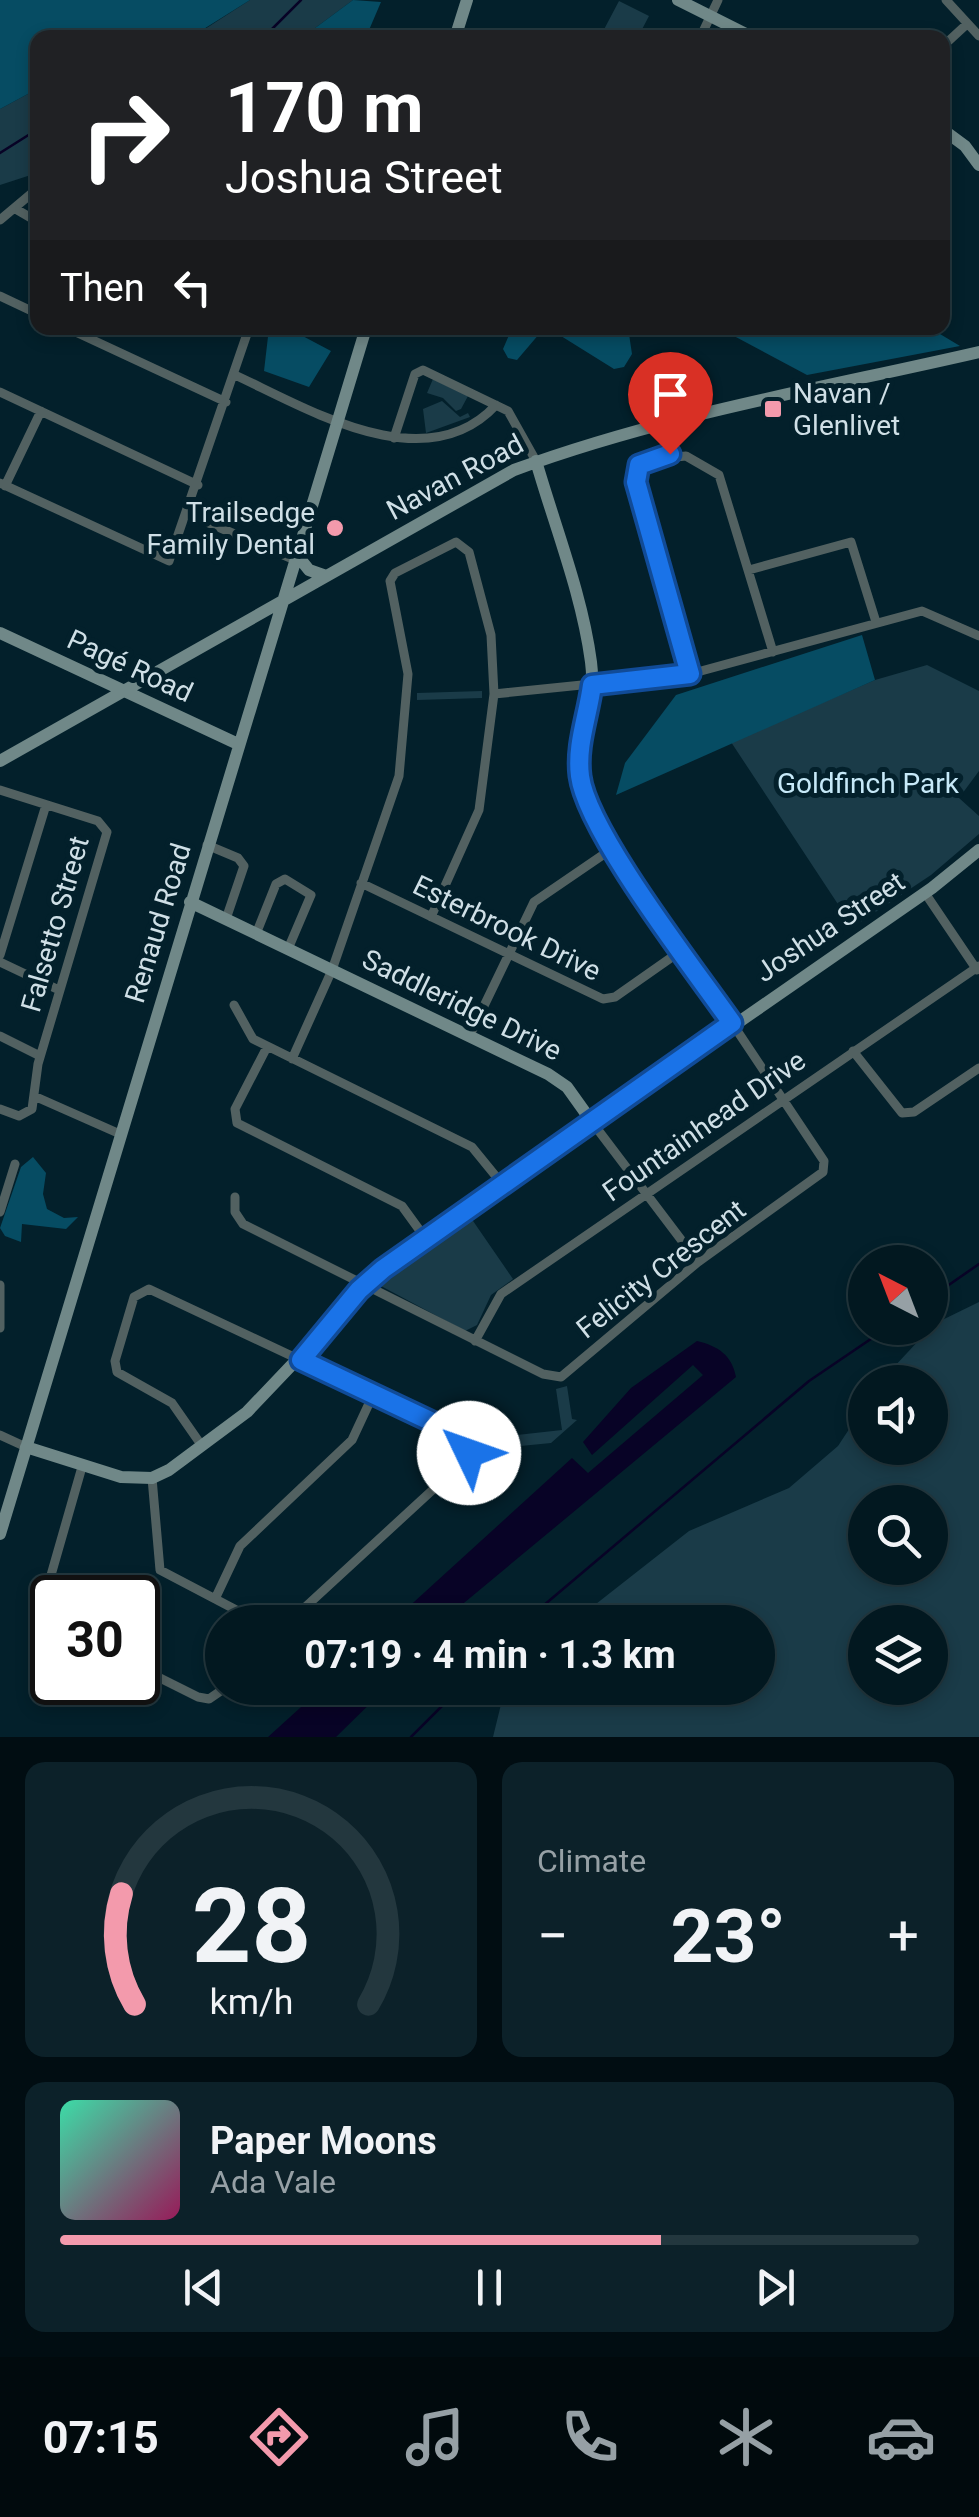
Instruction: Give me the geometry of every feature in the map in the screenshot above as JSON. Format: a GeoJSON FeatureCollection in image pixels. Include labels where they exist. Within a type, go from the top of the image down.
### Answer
{"type":"FeatureCollection","features":[{"type":"Feature","properties":{"kind":"street"},"geometry":{"type":"LineString","coordinates":[[458,30],[467,0]]}},
{"type":"Feature","properties":{"kind":"street"},"geometry":{"type":"LineString","coordinates":[[678,0],[738,30]]}},
{"type":"Feature","properties":{"kind":"street"},"geometry":{"type":"LineString","coordinates":[[704,30],[718,0]]}},
{"type":"Feature","properties":{"kind":"street"},"geometry":{"type":"LineString","coordinates":[[946,0],[979,36]]}},
{"type":"Feature","properties":{"kind":"street"},"geometry":{"type":"LineString","coordinates":[[950,40],[968,24]]}},
{"type":"Feature","properties":{"kind":"street"},"geometry":{"type":"LineString","coordinates":[[950,136],[978,159]]}},
{"type":"Feature","properties":{"kind":"street"},"geometry":{"type":"LineString","coordinates":[[0,220],[30,195]]}},
{"type":"Feature","properties":{"kind":"street"},"geometry":{"type":"LineString","coordinates":[[14,208],[30,217]]}},
{"type":"Feature","properties":{"kind":"street"},"geometry":{"type":"LineString","coordinates":[[0,296],[30,310]]}},
{"type":"Feature","properties":{"kind":"street"},"geometry":{"type":"LineString","coordinates":[[82,335],[226,402]]}},
{"type":"Feature","properties":{"kind":"street"},"geometry":{"type":"LineString","coordinates":[[41,411],[2,484],[164,562],[171,560],[247,335]]}},
{"type":"Feature","properties":{"kind":"street","name":"Renaud Road"},"geometry":{"type":"LineString","coordinates":[[0,1534],[364,335]]}},
{"type":"Feature","properties":{"kind":"street","name":"Navan Road"},"geometry":{"type":"LineString","coordinates":[[0,761],[466,495],[536,462],[666,422],[979,352]]}},
{"type":"Feature","properties":{"kind":"street"},"geometry":{"type":"LineString","coordinates":[[394,438],[417,372],[428,371],[512,416],[536,462],[588,643],[592,685],[580,747],[580,780],[590,811],[732,1023]]}},
{"type":"Feature","properties":{"kind":"street"},"geometry":{"type":"LineString","coordinates":[[235,375],[338,420],[394,438],[451,431],[496,405]]}},
{"type":"Feature","properties":{"kind":"street"},"geometry":{"type":"LineString","coordinates":[[0,392],[198,485]]}},
{"type":"Feature","properties":{"kind":"street"},"geometry":{"type":"LineString","coordinates":[[690,674],[636,482],[639,465],[670,454],[686,456],[719,475],[773,652]]}},
{"type":"Feature","properties":{"kind":"street"},"geometry":{"type":"LineString","coordinates":[[188,514],[296,557],[309,570],[326,576]]}},
{"type":"Feature","properties":{"kind":"street"},"geometry":{"type":"LineString","coordinates":[[292,1059],[332,970],[399,776],[408,674],[390,582],[395,573],[456,542],[469,552],[491,636],[494,694],[479,810],[431,917]]}},
{"type":"Feature","properties":{"kind":"street"},"geometry":{"type":"LineString","coordinates":[[749,570],[850,542],[876,622]]}},
{"type":"Feature","properties":{"kind":"street"},"geometry":{"type":"LineString","coordinates":[[494,694],[690,674],[922,611],[979,636]]}},
{"type":"Feature","properties":{"kind":"street","name":"Pagé Road"},"geometry":{"type":"LineString","coordinates":[[0,633],[238,744]]}},
{"type":"Feature","properties":{"kind":"street","name":"Falsetto Street"},"geometry":{"type":"LineString","coordinates":[[0,790],[98,820],[107,832],[40,1056],[34,1096]]}},
{"type":"Feature","properties":{"kind":"street"},"geometry":{"type":"LineString","coordinates":[[46,804],[0,959],[59,990]]}},
{"type":"Feature","properties":{"kind":"street"},"geometry":{"type":"LineString","coordinates":[[208,846],[238,858],[244,866],[226,919]]}},
{"type":"Feature","properties":{"kind":"street"},"geometry":{"type":"LineString","coordinates":[[470,1035],[534,902],[613,848]]}},
{"type":"Feature","properties":{"kind":"street","name":"Joshua Street"},"geometry":{"type":"LineString","coordinates":[[152,1478],[235,1422],[301,1360],[367,1283],[426,1238],[925,893],[979,850]]}},
{"type":"Feature","properties":{"kind":"street"},"geometry":{"type":"LineString","coordinates":[[256,934],[276,884],[285,879],[296,883],[311,895],[288,949]]}},
{"type":"Feature","properties":{"kind":"street","name":"Esterbrook Drive"},"geometry":{"type":"LineString","coordinates":[[361,882],[610,999],[682,950]]}},
{"type":"Feature","properties":{"kind":"street"},"geometry":{"type":"LineString","coordinates":[[925,893],[978,968]]}},
{"type":"Feature","properties":{"kind":"street","name":"Saddleridge Drive"},"geometry":{"type":"LineString","coordinates":[[190,902],[559,1080],[698,1262]]}},
{"type":"Feature","properties":{"kind":"street","name":"Fountainhead Drive"},"geometry":{"type":"LineString","coordinates":[[475,1341],[501,1294],[978,968]]}},
{"type":"Feature","properties":{"kind":"street"},"geometry":{"type":"LineString","coordinates":[[234,1005],[244,1030],[267,1048],[472,1147],[503,1185]]}},
{"type":"Feature","properties":{"kind":"street","name":"Felicity Crescent"},"geometry":{"type":"LineString","coordinates":[[235,1197],[235,1212],[243,1224],[367,1283],[402,1306],[552,1378],[561,1378],[698,1262],[823,1172],[824,1162],[732,1023]]}},
{"type":"Feature","properties":{"kind":"street"},"geometry":{"type":"LineString","coordinates":[[0,1036],[40,1056]]}},
{"type":"Feature","properties":{"kind":"street"},"geometry":{"type":"LineString","coordinates":[[267,1048],[236,1109],[237,1123],[402,1206],[426,1238]]}},
{"type":"Feature","properties":{"kind":"street"},"geometry":{"type":"LineString","coordinates":[[853,1051],[902,1114],[914,1112],[979,1068]]}},
{"type":"Feature","properties":{"kind":"street"},"geometry":{"type":"LineString","coordinates":[[0,1109],[24,1116],[32,1109],[34,1096],[120,1134]]}},
{"type":"Feature","properties":{"kind":"street"},"geometry":{"type":"LineString","coordinates":[[0,1212],[15,1164]]}},
{"type":"Feature","properties":{"kind":"street"},"geometry":{"type":"LineString","coordinates":[[0,1285],[0,1328]]}},
{"type":"Feature","properties":{"kind":"street"},"geometry":{"type":"LineString","coordinates":[[202,1446],[172,1403],[116,1372],[134,1297],[141,1291],[149,1289],[464,1437],[469,1453],[307,1605]]}},
{"type":"Feature","properties":{"kind":"street"},"geometry":{"type":"LineString","coordinates":[[215,1600],[240,1546],[352,1440],[374,1394]]}},
{"type":"Feature","properties":{"kind":"street"},"geometry":{"type":"LineString","coordinates":[[0,1436],[82,1467],[121,1477],[152,1478],[160,1570],[225,1605]]}},
{"type":"Feature","properties":{"kind":"street"},"geometry":{"type":"LineString","coordinates":[[51,1575],[82,1467]]}},
{"type":"Feature","properties":{"kind":"street"},"geometry":{"type":"LineString","coordinates":[[160,1679],[205,1699]]}},
{"type":"Feature","properties":{"kind":"green space"},"geometry":{"type":"Polygon","coordinates":[[[250,0],[353,0],[312,30],[203,30],[250,0]]]}},
{"type":"Feature","properties":{"kind":"green space"},"geometry":{"type":"Polygon","coordinates":[[[619,1],[649,16],[642,30],[604,30],[619,1]]]}},
{"type":"Feature","properties":{"kind":"green space"},"geometry":{"type":"Polygon","coordinates":[[[30,93],[30,175],[0,185],[0,109],[30,93]]]}},
{"type":"Feature","properties":{"kind":"green space"},"geometry":{"type":"Polygon","coordinates":[[[433,379],[468,396],[461,409],[456,411],[443,398],[427,393],[433,379]]]}},
{"type":"Feature","properties":{"kind":"green space"},"geometry":{"type":"Polygon","coordinates":[[[442,401],[460,417],[468,413],[470,417],[426,433],[423,409],[442,401]]]}},
{"type":"Feature","properties":{"kind":"green space","name":"Goldfinch Park"},"geometry":{"type":"Polygon","coordinates":[[[927,665],[979,691],[979,771],[959,798],[979,816],[979,834],[931,875],[853,927],[731,742],[875,680],[927,665]]]}},
{"type":"Feature","properties":{"kind":"green space"},"geometry":{"type":"Polygon","coordinates":[[[482,691],[482,698],[417,700],[417,693],[482,691]]]}},
{"type":"Feature","properties":{"kind":"green space"},"geometry":{"type":"Polygon","coordinates":[[[471,1218],[513,1279],[491,1295],[477,1325],[465,1331],[381,1286],[471,1218]]]}},
{"type":"Feature","properties":{"kind":"green space"},"geometry":{"type":"Polygon","coordinates":[[[979,1302],[979,1737],[493,1737],[501,1705],[775,1705],[775,1605],[595,1605],[689,1531],[789,1488],[838,1446],[848,1431],[848,1465],[948,1465],[948,1365],[896,1365],[914,1345],[948,1345],[948,1317],[979,1302]]]}},
{"type":"Feature","properties":{"kind":"green space"},"geometry":{"type":"Polygon","coordinates":[[[567,1386],[572,1419],[577,1420],[551,1443],[482,1450],[481,1439],[562,1430],[556,1389],[567,1386]]]}},
{"type":"Feature","properties":{"kind":"shaded area"},"geometry":{"type":"Polygon","coordinates":[[[0,0],[250,0],[202,30],[30,30],[30,93],[0,109],[0,0]]]}},
{"type":"Feature","properties":{"kind":"shaded area"},"geometry":{"type":"Polygon","coordinates":[[[353,0],[381,2],[369,30],[312,30],[353,0]]]}},
{"type":"Feature","properties":{"kind":"shaded area"},"geometry":{"type":"Polygon","coordinates":[[[268,335],[301,335],[331,351],[309,387],[264,371],[268,335]]]}},
{"type":"Feature","properties":{"kind":"shaded area"},"geometry":{"type":"Polygon","coordinates":[[[509,335],[538,335],[517,360],[508,358],[503,349],[509,335]]]}},
{"type":"Feature","properties":{"kind":"shaded area"},"geometry":{"type":"Polygon","coordinates":[[[554,335],[629,335],[632,354],[624,367],[614,369],[554,335]]]}},
{"type":"Feature","properties":{"kind":"shaded area"},"geometry":{"type":"Polygon","coordinates":[[[732,335],[942,335],[960,346],[807,375],[732,335]]]}},
{"type":"Feature","properties":{"kind":"shaded area"},"geometry":{"type":"Polygon","coordinates":[[[862,635],[875,680],[616,795],[625,763],[676,695],[862,635]]]}},
{"type":"Feature","properties":{"kind":"shaded area"},"geometry":{"type":"Polygon","coordinates":[[[33,1157],[46,1173],[43,1194],[47,1209],[64,1218],[78,1217],[66,1229],[22,1224],[21,1242],[5,1236],[0,1228],[21,1167],[33,1157]]]}},
{"type":"Feature","properties":{"kind":"shaded area"},"geometry":{"type":"Polygon","coordinates":[[[697,1341],[723,1353],[736,1377],[461,1605],[411,1605],[572,1458],[588,1473],[703,1375],[693,1365],[592,1455],[583,1442],[631,1388],[697,1341]]]}},
{"type":"Feature","properties":{"kind":"shaded area"},"geometry":{"type":"Polygon","coordinates":[[[303,1705],[369,1705],[336,1737],[268,1737],[303,1705]]]}},
{"type":"Feature","properties":{"kind":"waterway"},"geometry":{"type":"LineString","coordinates":[[271,30],[301,0]]}},
{"type":"Feature","properties":{"kind":"waterway"},"geometry":{"type":"LineString","coordinates":[[0,153],[30,134]]}},
{"type":"Feature","properties":{"kind":"waterway"},"geometry":{"type":"LineString","coordinates":[[948,1286],[979,1264]]}},
{"type":"Feature","properties":{"kind":"waterway"},"geometry":{"type":"LineString","coordinates":[[544,1605],[809,1381],[862,1345]]}},
{"type":"Feature","properties":{"kind":"waterway"},"geometry":{"type":"LineString","coordinates":[[411,1737],[443,1705]]}},
{"type":"Feature","properties":{"kind":"place","name":"Navan / Glenlivet"},"geometry":{"type":"Point","coordinates":[773,409]}},
{"type":"Feature","properties":{"kind":"place","name":"Trailsedge Family Dental"},"geometry":{"type":"Point","coordinates":[335,528]}},
{"type":"Feature","properties":{"kind":"route"},"geometry":{"type":"LineString","coordinates":[[469,1453],[464,1437],[301,1360],[359,1290],[383,1269],[732,1023],[598,826],[580,780],[580,747],[592,685],[690,674],[635,472],[646,460],[670,454]]}}]}
